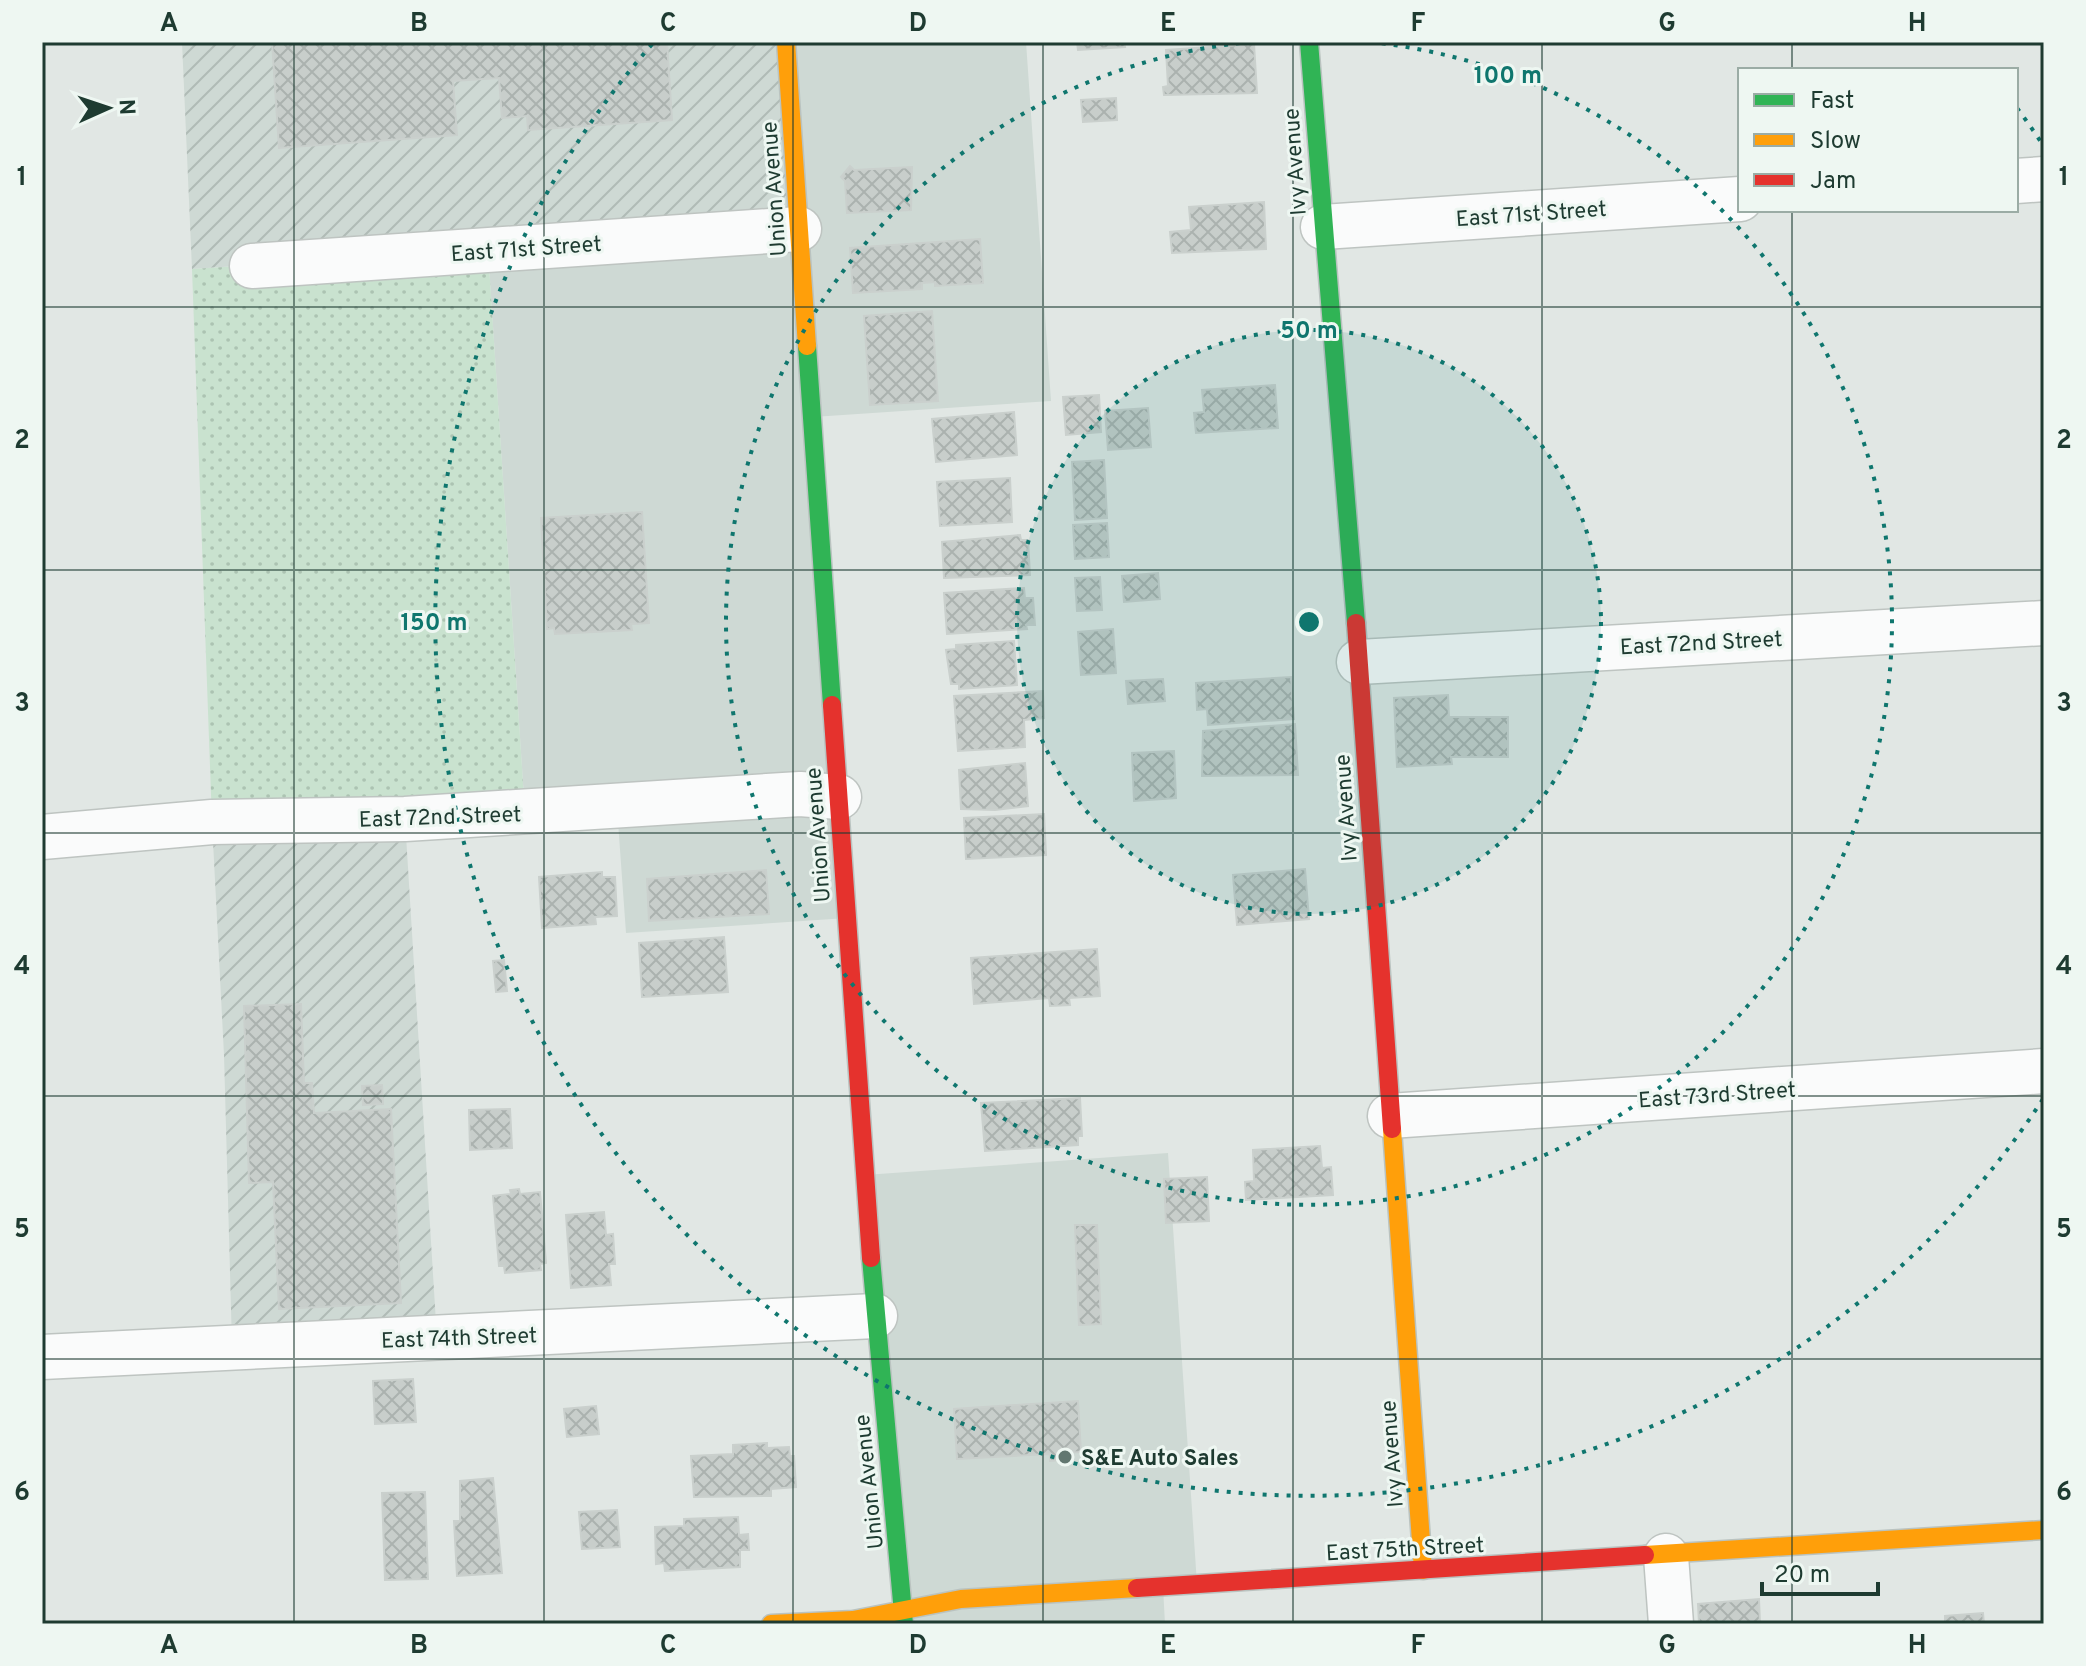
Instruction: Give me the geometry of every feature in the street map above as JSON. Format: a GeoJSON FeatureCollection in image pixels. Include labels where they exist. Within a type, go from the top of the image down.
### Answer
{"type":"FeatureCollection","features":[{"type":"Feature","properties":{"kind":"street","name":"Union Avenue"},"geometry":{"type":"LineString","coordinates":[[786,42],[875,1316],[903,1617]]}},
{"type":"Feature","properties":{"kind":"street","name":"Ivy Avenue"},"geometry":{"type":"LineString","coordinates":[[1309,42],[1359,662],[1423,1570]]}},
{"type":"Feature","properties":{"kind":"street"},"geometry":{"type":"LineString","coordinates":[[2018,181],[2044,179]]}},
{"type":"Feature","properties":{"kind":"street","name":"East 71st Street"},"geometry":{"type":"LineString","coordinates":[[1323,227],[1738,199]]}},
{"type":"Feature","properties":{"kind":"street","name":"East 71st Street"},"geometry":{"type":"LineString","coordinates":[[252,266],[799,229]]}},
{"type":"Feature","properties":{"kind":"street","name":"East 72nd Street"},"geometry":{"type":"LineString","coordinates":[[1359,662],[2044,623]]}},
{"type":"Feature","properties":{"kind":"street","name":"East 72nd Street"},"geometry":{"type":"LineString","coordinates":[[42,837],[212,822],[405,819],[800,794],[839,797]]}},
{"type":"Feature","properties":{"kind":"street","name":"East 73rd Street"},"geometry":{"type":"LineString","coordinates":[[1390,1116],[2044,1071]]}},
{"type":"Feature","properties":{"kind":"street","name":"East 74th Street"},"geometry":{"type":"LineString","coordinates":[[42,1357],[875,1316]]}},
{"type":"Feature","properties":{"kind":"street","name":"East 75th Street"},"geometry":{"type":"LineString","coordinates":[[771,1624],[903,1617],[961,1599],[2044,1530]]}},
{"type":"Feature","properties":{"kind":"street"},"geometry":{"type":"LineString","coordinates":[[1666,1556],[1671,1624]]}},
{"type":"Feature","properties":{"kind":"shaded area"},"geometry":{"type":"Polygon","coordinates":[[[182,42],[786,42],[799,229],[192,269],[182,42]]]}},
{"type":"Feature","properties":{"kind":"shaded area"},"geometry":{"type":"Polygon","coordinates":[[[786,42],[1026,42],[1051,401],[813,417],[847,918],[626,933],[617,808],[525,813],[488,250],[786,42]]]}},
{"type":"Feature","properties":{"kind":"shaded area"},"geometry":{"type":"Polygon","coordinates":[[[405,819],[437,1339],[232,1345],[224,1055],[212,822],[405,819]]]}},
{"type":"Feature","properties":{"kind":"shaded area"},"geometry":{"type":"Polygon","coordinates":[[[1168,1153],[1197,1584],[1163,1587],[1165,1624],[904,1624],[865,1175],[1168,1153]]]}},
{"type":"Feature","properties":{"kind":"green space"},"geometry":{"type":"Polygon","coordinates":[[[488,250],[525,813],[212,822],[192,269],[488,250]]]}},
{"type":"Feature","properties":{"kind":"building"},"geometry":{"type":"Polygon","coordinates":[[[272,42],[667,42],[672,120],[528,130],[527,116],[502,118],[499,78],[453,81],[457,135],[279,148],[272,42]]]}},
{"type":"Feature","properties":{"kind":"building"},"geometry":{"type":"Polygon","coordinates":[[[1077,42],[1124,42],[1125,47],[1078,50],[1077,42]]]}},
{"type":"Feature","properties":{"kind":"building"},"geometry":{"type":"Polygon","coordinates":[[[1254,44],[1257,93],[1164,95],[1163,87],[1168,86],[1166,50],[1254,44]]]}},
{"type":"Feature","properties":{"kind":"building"},"geometry":{"type":"Polygon","coordinates":[[[1116,98],[1117,120],[1083,122],[1081,100],[1116,98]]]}},
{"type":"Feature","properties":{"kind":"building"},"geometry":{"type":"Polygon","coordinates":[[[850,166],[854,170],[912,167],[911,210],[847,213],[845,181],[841,177],[850,166]]]}},
{"type":"Feature","properties":{"kind":"building"},"geometry":{"type":"Polygon","coordinates":[[[1264,202],[1266,249],[1172,253],[1170,232],[1191,230],[1189,207],[1264,202]]]}},
{"type":"Feature","properties":{"kind":"building"},"geometry":{"type":"Polygon","coordinates":[[[980,239],[983,283],[935,286],[935,282],[922,283],[922,289],[853,293],[850,248],[980,239]]]}},
{"type":"Feature","properties":{"kind":"building"},"geometry":{"type":"Polygon","coordinates":[[[932,311],[938,401],[870,405],[864,316],[932,311]]]}},
{"type":"Feature","properties":{"kind":"building"},"geometry":{"type":"Polygon","coordinates":[[[1275,385],[1278,428],[1196,433],[1194,413],[1204,412],[1202,390],[1275,385]]]}},
{"type":"Feature","properties":{"kind":"building"},"geometry":{"type":"Polygon","coordinates":[[[1099,395],[1101,432],[1066,435],[1063,397],[1099,395]]]}},
{"type":"Feature","properties":{"kind":"building"},"geometry":{"type":"Polygon","coordinates":[[[1148,408],[1151,447],[1108,450],[1105,411],[1148,408]]]}},
{"type":"Feature","properties":{"kind":"building"},"geometry":{"type":"Polygon","coordinates":[[[1014,412],[1017,455],[936,462],[932,419],[1014,412]]]}},
{"type":"Feature","properties":{"kind":"building"},"geometry":{"type":"Polygon","coordinates":[[[1104,460],[1107,518],[1075,520],[1072,462],[1104,460]]]}},
{"type":"Feature","properties":{"kind":"building"},"geometry":{"type":"Polygon","coordinates":[[[1010,478],[1012,522],[940,526],[937,482],[1010,478]]]}},
{"type":"Feature","properties":{"kind":"building"},"geometry":{"type":"Polygon","coordinates":[[[642,512],[649,623],[631,624],[632,630],[555,634],[554,628],[547,629],[541,518],[642,512]]]}},
{"type":"Feature","properties":{"kind":"building"},"geometry":{"type":"Polygon","coordinates":[[[1107,523],[1109,557],[1075,559],[1073,525],[1107,523]]]}},
{"type":"Feature","properties":{"kind":"building"},"geometry":{"type":"Polygon","coordinates":[[[1020,535],[1021,540],[1028,540],[1030,575],[944,578],[942,542],[1020,535]]]}},
{"type":"Feature","properties":{"kind":"building"},"geometry":{"type":"Polygon","coordinates":[[[1158,573],[1160,599],[1124,602],[1122,576],[1158,573]]]}},
{"type":"Feature","properties":{"kind":"building"},"geometry":{"type":"Polygon","coordinates":[[[1100,577],[1102,610],[1077,611],[1075,578],[1100,577]]]}},
{"type":"Feature","properties":{"kind":"building"},"geometry":{"type":"Polygon","coordinates":[[[1024,588],[1025,598],[1033,598],[1035,625],[1026,625],[1027,629],[947,634],[944,593],[1024,588]]]}},
{"type":"Feature","properties":{"kind":"building"},"geometry":{"type":"Polygon","coordinates":[[[1113,629],[1116,673],[1081,675],[1078,632],[1113,629]]]}},
{"type":"Feature","properties":{"kind":"building"},"geometry":{"type":"Polygon","coordinates":[[[1014,641],[1017,685],[959,689],[959,684],[951,684],[946,650],[956,649],[956,645],[1014,641]]]}},
{"type":"Feature","properties":{"kind":"building"},"geometry":{"type":"Polygon","coordinates":[[[1291,677],[1294,719],[1208,725],[1207,709],[1197,710],[1196,683],[1291,677]]]}},
{"type":"Feature","properties":{"kind":"building"},"geometry":{"type":"Polygon","coordinates":[[[1163,679],[1165,701],[1128,704],[1126,681],[1163,679]]]}},
{"type":"Feature","properties":{"kind":"building"},"geometry":{"type":"Polygon","coordinates":[[[1043,691],[1044,718],[1024,720],[1025,747],[958,751],[954,696],[1043,691]]]}},
{"type":"Feature","properties":{"kind":"building"},"geometry":{"type":"Polygon","coordinates":[[[1448,695],[1449,717],[1508,717],[1508,757],[1451,757],[1452,764],[1397,767],[1394,698],[1448,695]]]}},
{"type":"Feature","properties":{"kind":"building"},"geometry":{"type":"Polygon","coordinates":[[[1295,724],[1298,775],[1202,776],[1203,731],[1295,724]]]}},
{"type":"Feature","properties":{"kind":"building"},"geometry":{"type":"Polygon","coordinates":[[[1174,751],[1176,798],[1134,801],[1132,753],[1174,751]]]}},
{"type":"Feature","properties":{"kind":"building"},"geometry":{"type":"Polygon","coordinates":[[[1025,763],[1028,806],[995,810],[961,809],[959,770],[1025,763]]]}},
{"type":"Feature","properties":{"kind":"building"},"geometry":{"type":"Polygon","coordinates":[[[1044,814],[1046,855],[966,859],[964,818],[1044,814]]]}},
{"type":"Feature","properties":{"kind":"building"},"geometry":{"type":"Polygon","coordinates":[[[1305,869],[1309,919],[1237,925],[1233,875],[1305,869]]]}},
{"type":"Feature","properties":{"kind":"building"},"geometry":{"type":"Polygon","coordinates":[[[766,870],[769,914],[649,921],[647,879],[766,870]]]}},
{"type":"Feature","properties":{"kind":"building"},"geometry":{"type":"Polygon","coordinates":[[[602,872],[602,877],[615,877],[617,916],[595,917],[596,924],[542,928],[539,877],[602,872]]]}},
{"type":"Feature","properties":{"kind":"building"},"geometry":{"type":"Polygon","coordinates":[[[724,937],[728,992],[642,997],[639,943],[724,937]]]}},
{"type":"Feature","properties":{"kind":"building"},"geometry":{"type":"Polygon","coordinates":[[[1097,949],[1100,996],[1069,998],[1070,1005],[1050,1006],[1049,998],[974,1004],[971,958],[1097,949]]]}},
{"type":"Feature","properties":{"kind":"building"},"geometry":{"type":"Polygon","coordinates":[[[504,960],[507,991],[496,992],[493,961],[504,960]]]}},
{"type":"Feature","properties":{"kind":"building"},"geometry":{"type":"Polygon","coordinates":[[[301,1004],[304,1083],[312,1083],[314,1113],[391,1109],[401,1303],[279,1309],[273,1182],[249,1183],[244,1006],[301,1004]]]}},
{"type":"Feature","properties":{"kind":"building"},"geometry":{"type":"Polygon","coordinates":[[[382,1085],[383,1104],[363,1105],[362,1086],[382,1085]]]}},
{"type":"Feature","properties":{"kind":"building"},"geometry":{"type":"Polygon","coordinates":[[[1080,1098],[1082,1136],[1078,1136],[1078,1145],[985,1151],[981,1103],[1080,1098]]]}},
{"type":"Feature","properties":{"kind":"building"},"geometry":{"type":"Polygon","coordinates":[[[510,1109],[512,1148],[470,1150],[469,1110],[510,1109]]]}},
{"type":"Feature","properties":{"kind":"building"},"geometry":{"type":"Polygon","coordinates":[[[1320,1146],[1322,1168],[1331,1167],[1333,1195],[1246,1200],[1245,1182],[1254,1181],[1253,1150],[1320,1146]]]}},
{"type":"Feature","properties":{"kind":"building"},"geometry":{"type":"Polygon","coordinates":[[[1207,1177],[1209,1221],[1166,1223],[1164,1179],[1207,1177]]]}},
{"type":"Feature","properties":{"kind":"building"},"geometry":{"type":"Polygon","coordinates":[[[519,1189],[520,1194],[540,1192],[546,1263],[540,1264],[541,1270],[505,1273],[504,1266],[499,1266],[493,1196],[511,1194],[510,1190],[519,1189]]]}},
{"type":"Feature","properties":{"kind":"building"},"geometry":{"type":"Polygon","coordinates":[[[604,1212],[606,1235],[613,1234],[615,1264],[609,1264],[611,1285],[571,1288],[566,1215],[604,1212]]]}},
{"type":"Feature","properties":{"kind":"building"},"geometry":{"type":"Polygon","coordinates":[[[1075,1225],[1097,1225],[1101,1324],[1079,1325],[1075,1225]]]}},
{"type":"Feature","properties":{"kind":"building"},"geometry":{"type":"Polygon","coordinates":[[[413,1379],[416,1422],[375,1424],[373,1381],[413,1379]]]}},
{"type":"Feature","properties":{"kind":"building"},"geometry":{"type":"Polygon","coordinates":[[[1078,1401],[1081,1452],[1059,1453],[1060,1460],[1050,1461],[1050,1454],[957,1459],[954,1409],[1078,1401]]]}},
{"type":"Feature","properties":{"kind":"building"},"geometry":{"type":"Polygon","coordinates":[[[596,1406],[599,1434],[567,1437],[564,1409],[596,1406]]]}},
{"type":"Feature","properties":{"kind":"building"},"geometry":{"type":"Polygon","coordinates":[[[767,1443],[767,1448],[789,1447],[790,1456],[794,1456],[796,1487],[771,1489],[771,1496],[694,1497],[691,1456],[733,1454],[733,1445],[767,1443]]]}},
{"type":"Feature","properties":{"kind":"building"},"geometry":{"type":"Polygon","coordinates":[[[493,1478],[502,1573],[457,1576],[454,1521],[460,1521],[460,1481],[493,1478]]]}},
{"type":"Feature","properties":{"kind":"building"},"geometry":{"type":"Polygon","coordinates":[[[425,1492],[428,1579],[385,1580],[382,1493],[425,1492]]]}},
{"type":"Feature","properties":{"kind":"building"},"geometry":{"type":"Polygon","coordinates":[[[617,1510],[620,1547],[582,1549],[579,1512],[617,1510]]]}},
{"type":"Feature","properties":{"kind":"building"},"geometry":{"type":"Polygon","coordinates":[[[738,1517],[739,1535],[748,1534],[749,1550],[740,1550],[740,1567],[665,1571],[664,1563],[656,1564],[655,1527],[684,1526],[684,1519],[738,1517]]]}},
{"type":"Feature","properties":{"kind":"building"},"geometry":{"type":"Polygon","coordinates":[[[1759,1599],[1760,1624],[1699,1624],[1698,1604],[1759,1599]]]}},
{"type":"Feature","properties":{"kind":"building"},"geometry":{"type":"Polygon","coordinates":[[[1983,1613],[1984,1624],[1945,1624],[1945,1616],[1983,1613]]]}},
{"type":"Feature","properties":{"kind":"traffic: fast"},"geometry":{"type":"LineString","coordinates":[[1309,42],[1356,623]]}},
{"type":"Feature","properties":{"kind":"traffic: fast"},"geometry":{"type":"LineString","coordinates":[[807,346],[832,705]]}},
{"type":"Feature","properties":{"kind":"traffic: fast"},"geometry":{"type":"LineString","coordinates":[[871,1258],[904,1624]]}},
{"type":"Feature","properties":{"kind":"traffic: slow"},"geometry":{"type":"LineString","coordinates":[[786,42],[807,346]]}},
{"type":"Feature","properties":{"kind":"traffic: slow"},"geometry":{"type":"LineString","coordinates":[[1392,1129],[1423,1570]]}},
{"type":"Feature","properties":{"kind":"traffic: slow"},"geometry":{"type":"LineString","coordinates":[[1645,1555],[2044,1530]]}},
{"type":"Feature","properties":{"kind":"traffic: slow"},"geometry":{"type":"LineString","coordinates":[[771,1624],[853,1620],[961,1599],[1137,1588]]}},
{"type":"Feature","properties":{"kind":"traffic: jam"},"geometry":{"type":"LineString","coordinates":[[1356,623],[1392,1129]]}},
{"type":"Feature","properties":{"kind":"traffic: jam"},"geometry":{"type":"LineString","coordinates":[[832,705],[871,1258]]}},
{"type":"Feature","properties":{"kind":"traffic: jam"},"geometry":{"type":"LineString","coordinates":[[1137,1588],[1645,1555]]}},
{"type":"Feature","properties":{"kind":"place","name":"S&E Auto Sales"},"geometry":{"type":"Point","coordinates":[1065,1457]}}]}
